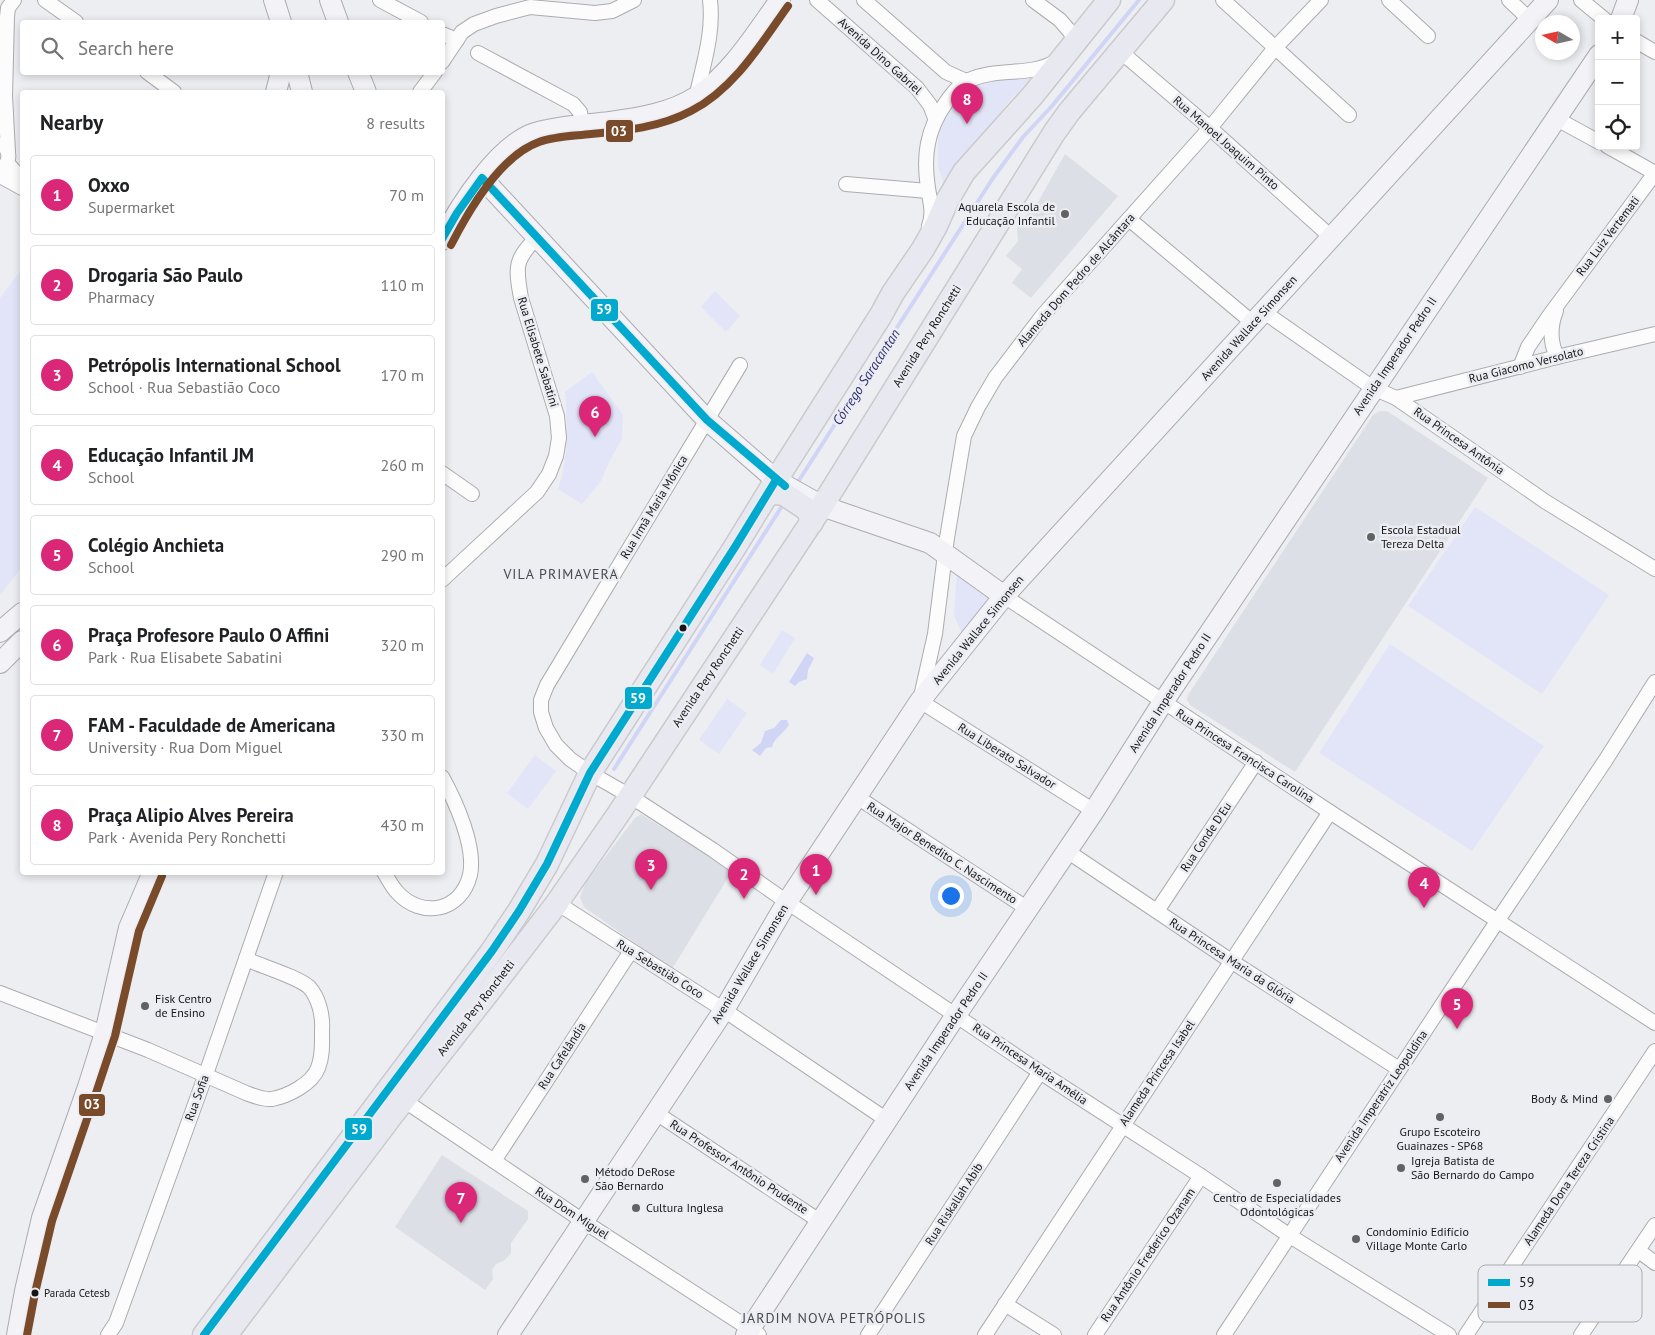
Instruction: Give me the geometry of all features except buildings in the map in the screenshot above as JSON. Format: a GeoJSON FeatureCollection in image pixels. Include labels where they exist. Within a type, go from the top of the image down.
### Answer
{"type":"FeatureCollection","features":[{"type":"Feature","properties":{"kind":"main road","name":"Avenida Pery Ronchetti"},"geometry":{"type":"LineString","coordinates":[[226,1335],[396,1095],[519,911],[547,864],[590,773],[778,488],[893,293],[923,249],[964,172],[1034,95],[1109,0]]}},
{"type":"Feature","properties":{"kind":"main road","name":"Avenida Pery Ronchetti"},"geometry":{"type":"LineString","coordinates":[[204,1335],[396,1095],[557,903],[630,796],[1054,133],[1069,112],[1163,0]]}},
{"type":"Feature","properties":{"kind":"main road"},"geometry":{"type":"LineString","coordinates":[[778,488],[812,509]]}},
{"type":"Feature","properties":{"kind":"street"},"geometry":{"type":"LineString","coordinates":[[14,0],[8,8],[7,17],[4,157],[20,177]]}},
{"type":"Feature","properties":{"kind":"street"},"geometry":{"type":"LineString","coordinates":[[45,0],[73,20]]}},
{"type":"Feature","properties":{"kind":"street"},"geometry":{"type":"LineString","coordinates":[[274,0],[280,20]]}},
{"type":"Feature","properties":{"kind":"street"},"geometry":{"type":"LineString","coordinates":[[330,0],[337,20]]}},
{"type":"Feature","properties":{"kind":"street"},"geometry":{"type":"LineString","coordinates":[[380,0],[416,20]]}},
{"type":"Feature","properties":{"kind":"street"},"geometry":{"type":"LineString","coordinates":[[539,7],[552,0]]}},
{"type":"Feature","properties":{"kind":"street"},"geometry":{"type":"LineString","coordinates":[[445,58],[462,32],[474,24],[530,7],[595,13],[612,11],[634,0]]}},
{"type":"Feature","properties":{"kind":"street"},"geometry":{"type":"LineString","coordinates":[[696,98],[712,18],[710,0]]}},
{"type":"Feature","properties":{"kind":"street"},"geometry":{"type":"LineString","coordinates":[[445,235],[457,213],[482,178],[497,160],[515,145],[533,134],[582,125],[632,119],[668,110],[696,98],[720,77],[780,0]]}},
{"type":"Feature","properties":{"kind":"street","name":"Avenida Dino Gabriel"},"geometry":{"type":"LineString","coordinates":[[817,0],[917,88],[930,105],[936,118]]}},
{"type":"Feature","properties":{"kind":"street"},"geometry":{"type":"LineString","coordinates":[[864,0],[946,72],[966,81]]}},
{"type":"Feature","properties":{"kind":"street"},"geometry":{"type":"LineString","coordinates":[[1033,0],[1060,20],[1072,46]]}},
{"type":"Feature","properties":{"kind":"street"},"geometry":{"type":"LineString","coordinates":[[1222,0],[1349,115]]}},
{"type":"Feature","properties":{"kind":"street","name":"Alameda Dom Pedro de Alcântara"},"geometry":{"type":"LineString","coordinates":[[920,701],[935,634],[945,552],[964,436],[978,407],[995,378],[1043,315],[1210,128],[1275,48],[1320,0]]}},
{"type":"Feature","properties":{"kind":"street"},"geometry":{"type":"LineString","coordinates":[[1389,0],[1428,36]]}},
{"type":"Feature","properties":{"kind":"street"},"geometry":{"type":"LineString","coordinates":[[1509,0],[1530,20]]}},
{"type":"Feature","properties":{"kind":"street","name":"Avenida Wallace Simonsen"},"geometry":{"type":"LineString","coordinates":[[508,1335],[724,1010],[787,902],[920,701],[1004,596],[1548,0]]}},
{"type":"Feature","properties":{"kind":"street"},"geometry":{"type":"LineString","coordinates":[[1581,0],[1599,15]]}},
{"type":"Feature","properties":{"kind":"street"},"geometry":{"type":"LineString","coordinates":[[1622,15],[1628,0]]}},
{"type":"Feature","properties":{"kind":"street"},"geometry":{"type":"LineString","coordinates":[[445,35],[457,40]]}},
{"type":"Feature","properties":{"kind":"street"},"geometry":{"type":"LineString","coordinates":[[1640,43],[1655,52]]}},
{"type":"Feature","properties":{"kind":"street","name":"Avenida Pery Ronchetti"},"geometry":{"type":"LineString","coordinates":[[893,293],[930,224],[932,216],[926,168],[927,148],[930,131],[936,118],[952,94],[966,81],[981,75],[995,72],[1039,69],[1057,62],[1072,46]]}},
{"type":"Feature","properties":{"kind":"street","name":"Rua Manoel Joaquim Pinto"},"geometry":{"type":"LineString","coordinates":[[1120,51],[1331,236]]}},
{"type":"Feature","properties":{"kind":"street"},"geometry":{"type":"LineString","coordinates":[[478,53],[573,104],[580,112],[582,125]]}},
{"type":"Feature","properties":{"kind":"street","name":"Avenida Imperador Pedro II"},"geometry":{"type":"LineString","coordinates":[[752,1333],[956,1014],[1067,851],[1163,702],[1373,388],[1595,60]]}},
{"type":"Feature","properties":{"kind":"street"},"geometry":{"type":"LineString","coordinates":[[151,75],[171,90]]}},
{"type":"Feature","properties":{"kind":"street"},"geometry":{"type":"LineString","coordinates":[[276,90],[280,75]]}},
{"type":"Feature","properties":{"kind":"street"},"geometry":{"type":"LineString","coordinates":[[297,75],[301,90]]}},
{"type":"Feature","properties":{"kind":"street"},"geometry":{"type":"LineString","coordinates":[[359,75],[365,90]]}},
{"type":"Feature","properties":{"kind":"street"},"geometry":{"type":"LineString","coordinates":[[422,90],[433,75]]}},
{"type":"Feature","properties":{"kind":"street"},"geometry":{"type":"LineString","coordinates":[[0,113],[5,96]]}},
{"type":"Feature","properties":{"kind":"street"},"geometry":{"type":"LineString","coordinates":[[1555,118],[1595,140]]}},
{"type":"Feature","properties":{"kind":"street"},"geometry":{"type":"LineString","coordinates":[[1614,150],[1655,173]]}},
{"type":"Feature","properties":{"kind":"street","name":"Rua Luiz Vertemati"},"geometry":{"type":"LineString","coordinates":[[1520,367],[1531,343],[1655,173]]}},
{"type":"Feature","properties":{"kind":"street"},"geometry":{"type":"LineString","coordinates":[[0,176],[20,187]]}},
{"type":"Feature","properties":{"kind":"street"},"geometry":{"type":"LineString","coordinates":[[482,178],[538,236],[707,420],[778,488]]}},
{"type":"Feature","properties":{"kind":"street"},"geometry":{"type":"LineString","coordinates":[[846,184],[928,191]]}},
{"type":"Feature","properties":{"kind":"street","name":"Rua Princesa Antônia"},"geometry":{"type":"LineString","coordinates":[[1129,219],[1258,318],[1373,388],[1396,398],[1546,502],[1655,570]]}},
{"type":"Feature","properties":{"kind":"street","name":"Rua Elisabete Sabatini"},"geometry":{"type":"LineString","coordinates":[[445,577],[537,492],[549,474],[556,456],[559,438],[557,416],[521,298],[518,278],[518,263],[522,252],[538,236]]}},
{"type":"Feature","properties":{"kind":"street","name":"Rua Luiz Vertemati"},"geometry":{"type":"LineString","coordinates":[[1557,357],[1552,340],[1552,330],[1554,316],[1562,299]]}},
{"type":"Feature","properties":{"kind":"street","name":"Rua Giacomo Versolato"},"geometry":{"type":"LineString","coordinates":[[1396,398],[1655,334]]}},
{"type":"Feature","properties":{"kind":"street","name":"Rua Irmã Maria Mônica"},"geometry":{"type":"LineString","coordinates":[[590,773],[570,759],[556,745],[546,728],[541,712],[541,700],[547,685],[740,365]]}},
{"type":"Feature","properties":{"kind":"street"},"geometry":{"type":"LineString","coordinates":[[1429,421],[1425,408],[1426,401],[1432,390]]}},
{"type":"Feature","properties":{"kind":"street"},"geometry":{"type":"LineString","coordinates":[[445,476],[472,494]]}},
{"type":"Feature","properties":{"kind":"street","name":"Rua Princesa Francisca Carolina"},"geometry":{"type":"LineString","coordinates":[[812,509],[930,543],[945,552],[1004,596],[1163,702],[1655,1023]]}},
{"type":"Feature","properties":{"kind":"street"},"geometry":{"type":"LineString","coordinates":[[0,632],[20,615]]}},
{"type":"Feature","properties":{"kind":"street"},"geometry":{"type":"LineString","coordinates":[[0,663],[20,643]]}},
{"type":"Feature","properties":{"kind":"street","name":"Avenida Imperatriz Leopoldina"},"geometry":{"type":"LineString","coordinates":[[1224,1335],[1498,920],[1606,761],[1655,682]]}},
{"type":"Feature","properties":{"kind":"street","name":"Rua Liberato Salvador"},"geometry":{"type":"LineString","coordinates":[[920,701],[1094,810]]}},
{"type":"Feature","properties":{"kind":"street","name":"Rua Conde D'Eu"},"geometry":{"type":"LineString","coordinates":[[1156,911],[1256,762]]}},
{"type":"Feature","properties":{"kind":"street","name":"Rua Princesa Maria Amélia"},"geometry":{"type":"LineString","coordinates":[[590,773],[630,796],[713,850],[1040,1072],[1290,1236],[1449,1335]]}},
{"type":"Feature","properties":{"kind":"street"},"geometry":{"type":"LineString","coordinates":[[386,875],[397,892],[410,903],[424,909],[439,909],[454,902],[464,890],[470,874],[470,855],[464,826],[453,796],[445,782]]}},
{"type":"Feature","properties":{"kind":"street","name":"Rua Major Benedito C. Nascimento"},"geometry":{"type":"LineString","coordinates":[[857,797],[1028,909]]}},
{"type":"Feature","properties":{"kind":"street","name":"Alameda Princesa Isabel"},"geometry":{"type":"LineString","coordinates":[[985,1335],[1330,812]]}},
{"type":"Feature","properties":{"kind":"street","name":"Rua Princesa Maria da Glória"},"geometry":{"type":"LineString","coordinates":[[1067,851],[1231,962],[1399,1069]]}},
{"type":"Feature","properties":{"kind":"street"},"geometry":{"type":"LineString","coordinates":[[17,1335],[42,1218],[105,1034],[129,928],[152,875]]}},
{"type":"Feature","properties":{"kind":"street","name":"Rua Sofia"},"geometry":{"type":"LineString","coordinates":[[112,1329],[206,1074],[275,875]]}},
{"type":"Feature","properties":{"kind":"street","name":"Rua Sebastião Coco"},"geometry":{"type":"LineString","coordinates":[[557,903],[724,1010],[887,1120]]}},
{"type":"Feature","properties":{"kind":"street","name":"Rua Cafelândia"},"geometry":{"type":"LineString","coordinates":[[494,1161],[631,952]]}},
{"type":"Feature","properties":{"kind":"street"},"geometry":{"type":"LineString","coordinates":[[0,993],[148,1050],[259,1098],[271,1099],[304,1085],[313,1077],[322,1054],[322,1023],[315,995],[308,986],[246,959]]}},
{"type":"Feature","properties":{"kind":"street","name":"Alameda Dona Tereza Cristina"},"geometry":{"type":"LineString","coordinates":[[1513,1265],[1655,1051]]}},
{"type":"Feature","properties":{"kind":"street","name":"Rua Riskallah Abib"},"geometry":{"type":"LineString","coordinates":[[868,1335],[1040,1072]]}},
{"type":"Feature","properties":{"kind":"street","name":"Rua Dom Miguel"},"geometry":{"type":"LineString","coordinates":[[396,1095],[752,1333]]}},
{"type":"Feature","properties":{"kind":"street","name":"Rua Professor Antônio Prudente"},"geometry":{"type":"LineString","coordinates":[[656,1113],[822,1222]]}},
{"type":"Feature","properties":{"kind":"street","name":"Rua Antônio Frederico Ozanam"},"geometry":{"type":"LineString","coordinates":[[1095,1335],[1201,1176]]}},
{"type":"Feature","properties":{"kind":"street"},"geometry":{"type":"LineString","coordinates":[[1629,1265],[1655,1225]]}},
{"type":"Feature","properties":{"kind":"street"},"geometry":{"type":"LineString","coordinates":[[1639,1251],[1655,1263]]}},
{"type":"Feature","properties":{"kind":"street"},"geometry":{"type":"LineString","coordinates":[[1005,1304],[1054,1335]]}},
{"type":"Feature","properties":{"kind":"street","name":"Alameda Dona Tereza Cristina"},"geometry":{"type":"LineString","coordinates":[[1466,1335],[1478,1317]]}},
{"type":"Feature","properties":{"kind":"street"},"geometry":{"type":"LineString","coordinates":[[1581,1335],[1590,1322]]}},
{"type":"Feature","properties":{"kind":"shaded area"},"geometry":{"type":"Polygon","coordinates":[[[1000,74],[1032,77],[1011,99],[944,184],[938,167],[938,136],[947,113],[967,89],[1000,74]]]}},
{"type":"Feature","properties":{"kind":"shaded area","name":"Aquarela Escola de Educação Infantil"},"geometry":{"type":"Polygon","coordinates":[[[1065,154],[1118,196],[1031,298],[1012,283],[1022,269],[1006,256],[1018,241],[1017,226],[1038,202],[1065,154]]]}},
{"type":"Feature","properties":{"kind":"shaded area"},"geometry":{"type":"Polygon","coordinates":[[[20,272],[20,570],[0,595],[0,298],[20,272]]]}},
{"type":"Feature","properties":{"kind":"shaded area"},"geometry":{"type":"Polygon","coordinates":[[[715,291],[740,316],[726,332],[701,307],[715,291]]]}},
{"type":"Feature","properties":{"kind":"shaded area"},"geometry":{"type":"Polygon","coordinates":[[[592,372],[623,415],[622,439],[601,481],[582,504],[558,489],[566,453],[565,392],[592,372]]]}},
{"type":"Feature","properties":{"kind":"shaded area"},"geometry":{"type":"Polygon","coordinates":[[[1380,411],[1387,411],[1488,478],[1295,772],[1190,705],[1187,700],[1188,695],[1373,415],[1380,411]]]}},
{"type":"Feature","properties":{"kind":"shaded area"},"geometry":{"type":"Polygon","coordinates":[[[1475,507],[1609,595],[1542,694],[1408,606],[1475,507]]]}},
{"type":"Feature","properties":{"kind":"shaded area"},"geometry":{"type":"Polygon","coordinates":[[[957,570],[993,597],[963,635],[954,616],[957,570]]]}},
{"type":"Feature","properties":{"kind":"shaded area"},"geometry":{"type":"Polygon","coordinates":[[[782,630],[795,638],[773,674],[760,665],[782,630]]]}},
{"type":"Feature","properties":{"kind":"shaded area"},"geometry":{"type":"Polygon","coordinates":[[[1390,644],[1544,746],[1472,851],[1319,753],[1390,644]]]}},
{"type":"Feature","properties":{"kind":"shaded area"},"geometry":{"type":"Polygon","coordinates":[[[727,699],[747,713],[719,754],[699,740],[727,699]]]}},
{"type":"Feature","properties":{"kind":"shaded area"},"geometry":{"type":"Polygon","coordinates":[[[535,755],[556,771],[528,809],[507,793],[535,755]]]}},
{"type":"Feature","properties":{"kind":"shaded area"},"geometry":{"type":"Polygon","coordinates":[[[641,814],[732,871],[672,969],[584,907],[580,897],[586,882],[635,818],[641,814]]]}},
{"type":"Feature","properties":{"kind":"shaded area"},"geometry":{"type":"Polygon","coordinates":[[[442,1155],[528,1211],[528,1219],[511,1243],[511,1253],[505,1260],[496,1264],[492,1270],[493,1279],[485,1290],[395,1227],[442,1155]]]}},
{"type":"Feature","properties":{"kind":"water"},"geometry":{"type":"Polygon","coordinates":[[[807,653],[814,658],[808,670],[807,679],[795,686],[789,682],[807,653]]]}},
{"type":"Feature","properties":{"kind":"water"},"geometry":{"type":"Polygon","coordinates":[[[781,720],[787,720],[789,725],[772,747],[766,748],[760,756],[752,750],[761,743],[765,731],[774,728],[781,720]]]}},
{"type":"Feature","properties":{"kind":"waterway","name":"Córrego Saracantan"},"geometry":{"type":"LineString","coordinates":[[796,485],[993,178],[1023,137],[1052,106],[1139,0]]}},
{"type":"Feature","properties":{"kind":"waterway","name":"Córrego Saracantan"},"geometry":{"type":"LineString","coordinates":[[614,769],[784,503]]}},
{"type":"Feature","properties":{"kind":"transit line","name":"03"},"geometry":{"type":"LineString","coordinates":[[451,245],[476,201],[487,186],[511,159],[525,149],[551,138],[655,125],[691,111],[720,91],[746,65],[788,6]]}},
{"type":"Feature","properties":{"kind":"transit line","name":"59"},"geometry":{"type":"LineString","coordinates":[[445,234],[482,178],[707,420],[785,486]]}},
{"type":"Feature","properties":{"kind":"transit line","name":"59"},"geometry":{"type":"LineString","coordinates":[[204,1335],[492,951],[519,911],[547,864],[590,773],[776,480]]}},
{"type":"Feature","properties":{"kind":"transit line","name":"03"},"geometry":{"type":"LineString","coordinates":[[27,1335],[52,1221],[115,1036],[139,931],[162,876]]}},
{"type":"Feature","properties":{"kind":"place","name":"Praça Alipio Alves Pereira"},"geometry":{"type":"Point","coordinates":[967,124]}},
{"type":"Feature","properties":{"kind":"place","name":"Aquarela Escola de Educação Infantil"},"geometry":{"type":"Point","coordinates":[1065,214]}},
{"type":"Feature","properties":{"kind":"place","name":"Praça Profesore Paulo O Affini"},"geometry":{"type":"Point","coordinates":[595,437]}},
{"type":"Feature","properties":{"kind":"place","name":"Escola Estadual Tereza Delta"},"geometry":{"type":"Point","coordinates":[1371,537]}},
{"type":"Feature","properties":{"kind":"place","name":"Petrópolis International School"},"geometry":{"type":"Point","coordinates":[651,890]}},
{"type":"Feature","properties":{"kind":"place","name":"Oxxo"},"geometry":{"type":"Point","coordinates":[816,895]}},
{"type":"Feature","properties":{"kind":"place","name":"Drogaria São Paulo"},"geometry":{"type":"Point","coordinates":[744,899]}},
{"type":"Feature","properties":{"kind":"place","name":"Educação Infantil JM"},"geometry":{"type":"Point","coordinates":[1424,908]}},
{"type":"Feature","properties":{"kind":"place","name":"Fisk Centro de Ensino"},"geometry":{"type":"Point","coordinates":[145,1006]}},
{"type":"Feature","properties":{"kind":"place","name":"Colégio Anchieta"},"geometry":{"type":"Point","coordinates":[1457,1029]}},
{"type":"Feature","properties":{"kind":"place","name":"Body & Mind"},"geometry":{"type":"Point","coordinates":[1608,1099]}},
{"type":"Feature","properties":{"kind":"place","name":"Grupo Escoteiro Guainazes - SP68"},"geometry":{"type":"Point","coordinates":[1440,1117]}},
{"type":"Feature","properties":{"kind":"place","name":"Igreja Batista de São Bernardo do Campo"},"geometry":{"type":"Point","coordinates":[1401,1168]}},
{"type":"Feature","properties":{"kind":"place","name":"Método DeRose São Bernardo"},"geometry":{"type":"Point","coordinates":[585,1179]}},
{"type":"Feature","properties":{"kind":"place","name":"Centro de Especialidades Odontológicas"},"geometry":{"type":"Point","coordinates":[1277,1183]}},
{"type":"Feature","properties":{"kind":"place","name":"Cultura Inglesa"},"geometry":{"type":"Point","coordinates":[636,1208]}},
{"type":"Feature","properties":{"kind":"place","name":"FAM - Faculdade de Americana"},"geometry":{"type":"Point","coordinates":[461,1223]}},
{"type":"Feature","properties":{"kind":"place","name":"Condomínio Edifício Village Monte Carlo"},"geometry":{"type":"Point","coordinates":[1356,1239]}},
{"type":"Feature","properties":{"kind":"place","name":"Parada Cetesb"},"geometry":{"type":"Point","coordinates":[35,1293]}},
{"type":"Feature","properties":{"kind":"district","name":"VILA PRIMAVERA"},"geometry":{"type":"Point","coordinates":[561,574]}},
{"type":"Feature","properties":{"kind":"district","name":"JARDIM NOVA PETRÓPOLIS"},"geometry":{"type":"Point","coordinates":[834,1318]}}]}
